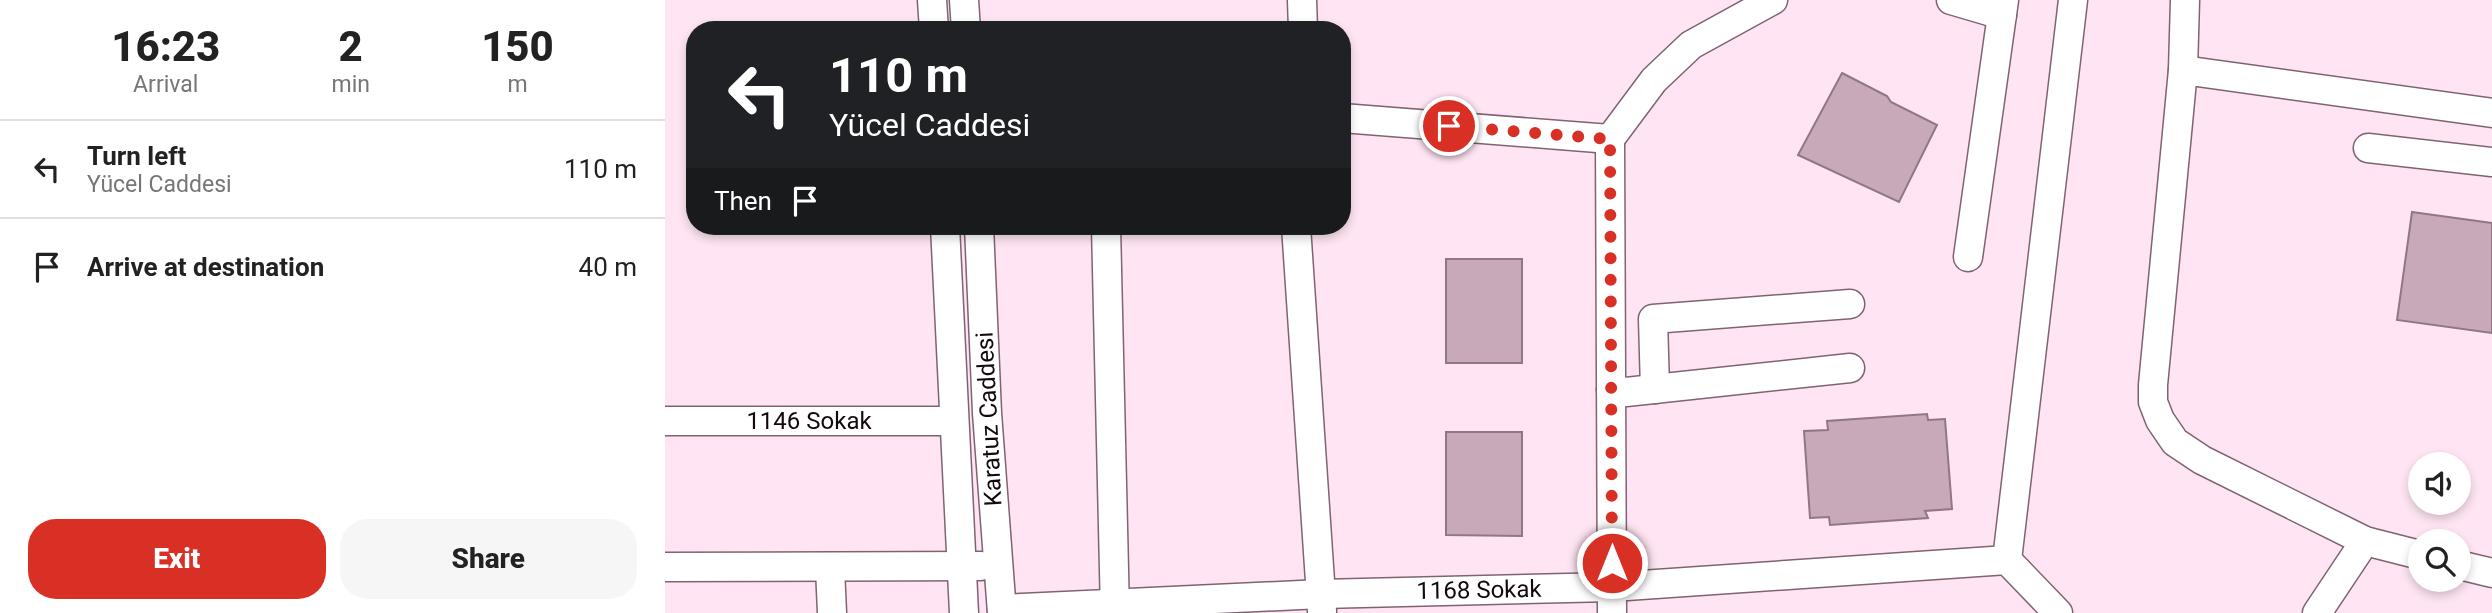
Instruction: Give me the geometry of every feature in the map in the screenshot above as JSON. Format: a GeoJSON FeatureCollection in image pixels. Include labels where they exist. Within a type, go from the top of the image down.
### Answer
{"type":"FeatureCollection","features":[{"type":"Feature","properties":{"kind":"street"},"geometry":{"type":"LineString","coordinates":[[932,0],[933,21]]}},
{"type":"Feature","properties":{"kind":"street"},"geometry":{"type":"LineString","coordinates":[[964,0],[965,21]]}},
{"type":"Feature","properties":{"kind":"street"},"geometry":{"type":"LineString","coordinates":[[1302,0],[1303,21]]}},
{"type":"Feature","properties":{"kind":"street"},"geometry":{"type":"LineString","coordinates":[[1612,600],[1610,139],[1654,80],[1691,45],[1773,0]]}},
{"type":"Feature","properties":{"kind":"street"},"geometry":{"type":"LineString","coordinates":[[1951,0],[2003,8],[1968,257]]}},
{"type":"Feature","properties":{"kind":"street"},"geometry":{"type":"LineString","coordinates":[[2058,613],[2007,559],[2073,0]]}},
{"type":"Feature","properties":{"kind":"street"},"geometry":{"type":"LineString","coordinates":[[2185,0],[2183,70],[2153,385],[2157,411],[2175,442],[2202,460],[2365,541],[2408,552]]}},
{"type":"Feature","properties":{"kind":"street"},"geometry":{"type":"LineString","coordinates":[[2183,70],[2492,113]]}},
{"type":"Feature","properties":{"kind":"street"},"geometry":{"type":"LineString","coordinates":[[1351,119],[1610,139]]}},
{"type":"Feature","properties":{"kind":"street"},"geometry":{"type":"LineString","coordinates":[[2368,148],[2492,162]]}},
{"type":"Feature","properties":{"kind":"street","name":"Karatuz Caddesi"},"geometry":{"type":"LineString","coordinates":[[945,235],[964,613]]}},
{"type":"Feature","properties":{"kind":"street","name":"Karatuz Caddesi"},"geometry":{"type":"LineString","coordinates":[[980,235],[1002,611]]}},
{"type":"Feature","properties":{"kind":"street"},"geometry":{"type":"LineString","coordinates":[[1106,235],[1115,609]]}},
{"type":"Feature","properties":{"kind":"street"},"geometry":{"type":"LineString","coordinates":[[1297,235],[1321,603]]}},
{"type":"Feature","properties":{"kind":"street"},"geometry":{"type":"LineString","coordinates":[[1655,389],[1653,319],[1850,304]]}},
{"type":"Feature","properties":{"kind":"street"},"geometry":{"type":"LineString","coordinates":[[1611,390],[1626,392],[1850,368]]}},
{"type":"Feature","properties":{"kind":"street","name":"1146 Sokak"},"geometry":{"type":"LineString","coordinates":[[665,421],[954,421]]}},
{"type":"Feature","properties":{"kind":"street"},"geometry":{"type":"LineString","coordinates":[[2317,613],[2365,541]]}},
{"type":"Feature","properties":{"kind":"street","name":"1168 Sokak"},"geometry":{"type":"LineString","coordinates":[[1002,611],[1321,603],[1612,600],[2007,559]]}},
{"type":"Feature","properties":{"kind":"street"},"geometry":{"type":"LineString","coordinates":[[665,567],[998,565]]}},
{"type":"Feature","properties":{"kind":"street"},"geometry":{"type":"LineString","coordinates":[[830,568],[832,613]]}},
{"type":"Feature","properties":{"kind":"street"},"geometry":{"type":"LineString","coordinates":[[2471,568],[2492,573]]}},
{"type":"Feature","properties":{"kind":"building"},"geometry":{"type":"Polygon","coordinates":[[[1842,73],[1937,125],[1899,202],[1798,155],[1842,73]]]}},
{"type":"Feature","properties":{"kind":"building"},"geometry":{"type":"Polygon","coordinates":[[[2412,212],[2492,223],[2492,333],[2397,320],[2412,212]]]}},
{"type":"Feature","properties":{"kind":"building"},"geometry":{"type":"Polygon","coordinates":[[[1446,259],[1522,259],[1522,363],[1446,363],[1446,259]]]}},
{"type":"Feature","properties":{"kind":"building"},"geometry":{"type":"Polygon","coordinates":[[[1927,414],[1928,420],[1945,419],[1952,509],[1925,511],[1928,518],[1830,525],[1829,517],[1810,518],[1804,431],[1828,430],[1827,421],[1927,414]]]}},
{"type":"Feature","properties":{"kind":"building"},"geometry":{"type":"Polygon","coordinates":[[[1446,432],[1522,432],[1522,536],[1446,535],[1446,432]]]}},
{"type":"Feature","properties":{"kind":"route"},"geometry":{"type":"LineString","coordinates":[[1449,126],[1610,139],[1612,563]]}}]}
